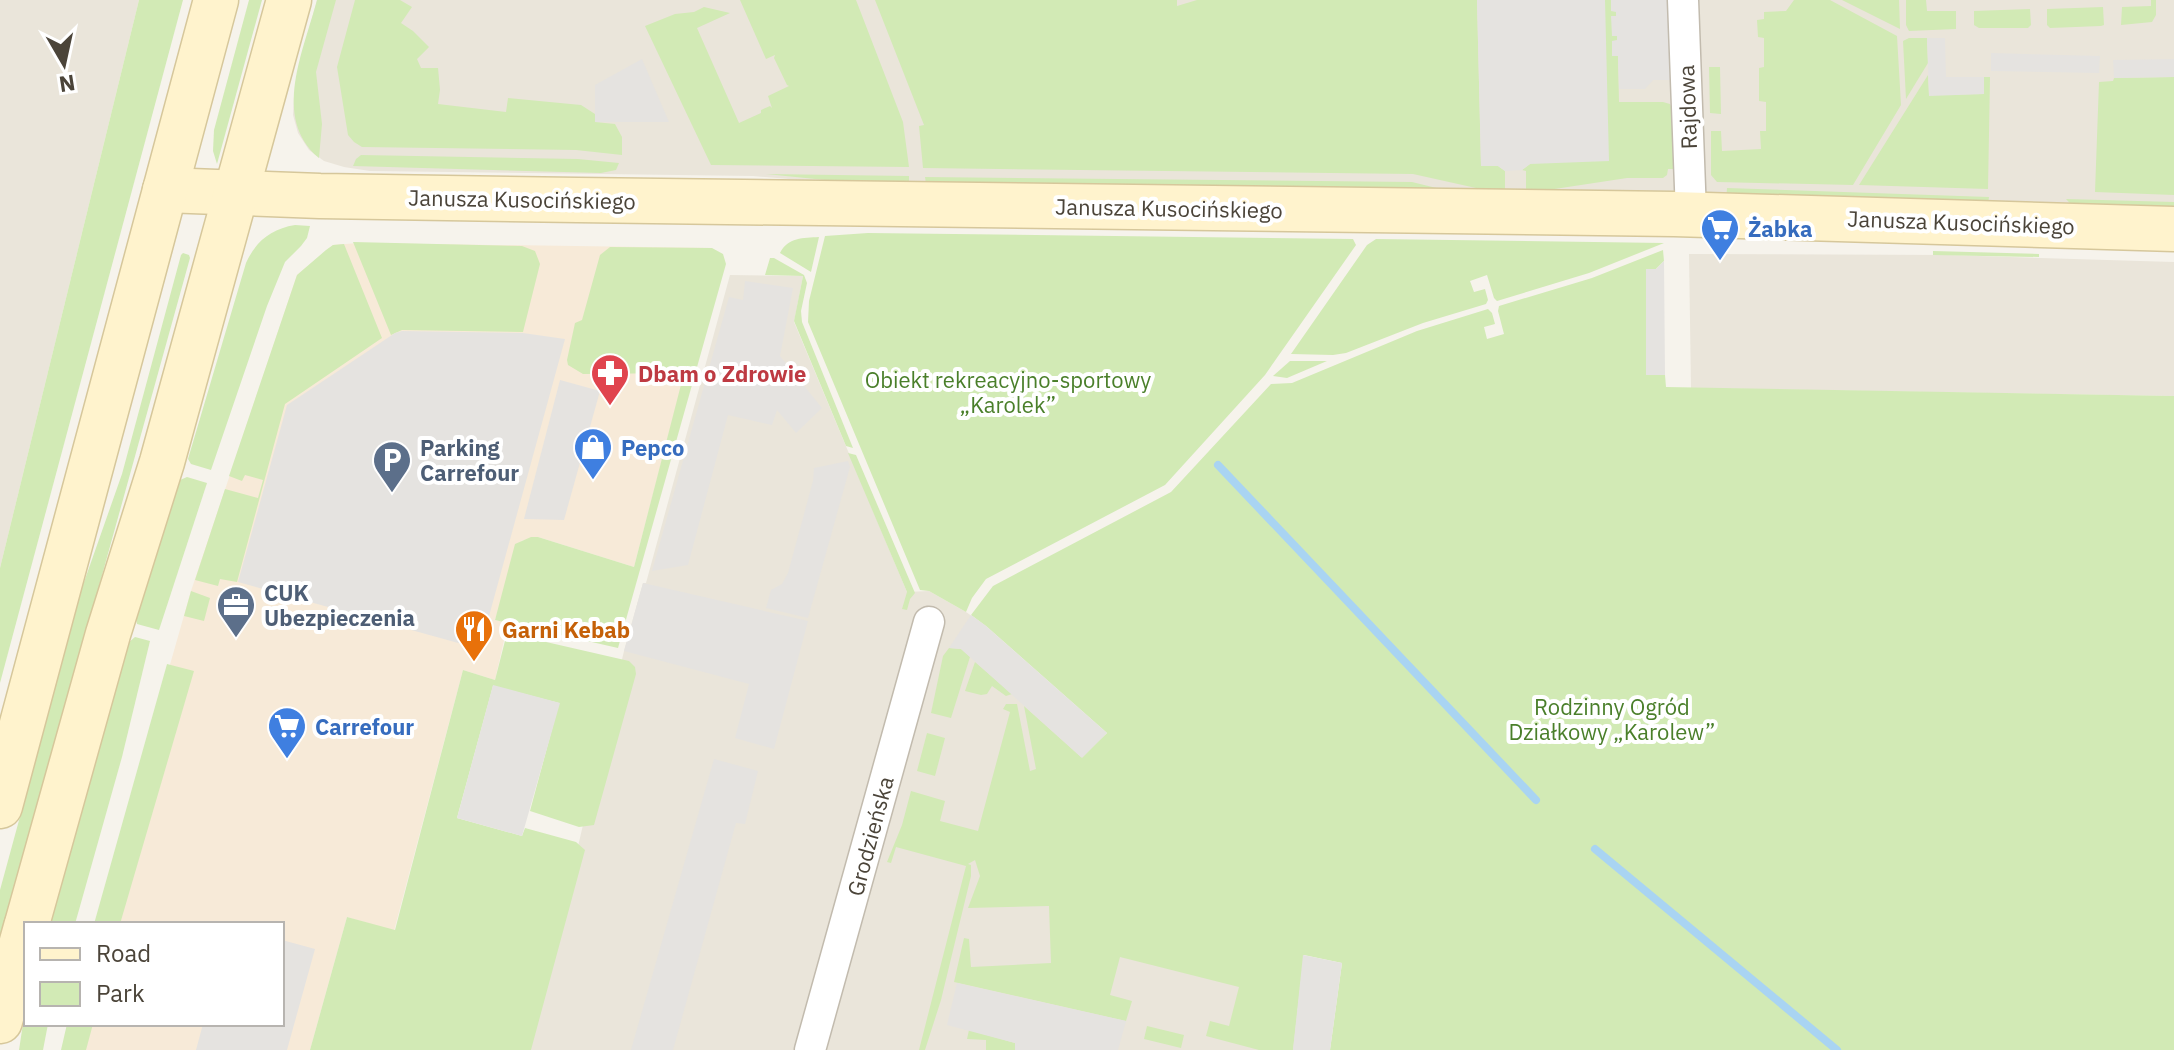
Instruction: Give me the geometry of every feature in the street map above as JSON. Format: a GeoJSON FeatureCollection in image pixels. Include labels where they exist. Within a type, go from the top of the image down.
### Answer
{"type":"FeatureCollection","features":[{"type":"Feature","properties":{"kind":"street"},"geometry":{"type":"LineString","coordinates":[[0,806],[216,0]]}},
{"type":"Feature","properties":{"kind":"street"},"geometry":{"type":"LineString","coordinates":[[27,922],[108,634],[166,447],[289,0]]}},
{"type":"Feature","properties":{"kind":"street","name":"Rajdowa"},"geometry":{"type":"LineString","coordinates":[[1683,0],[1691,214]]}},
{"type":"Feature","properties":{"kind":"street","name":"Janusza Kusocińskiego"},"geometry":{"type":"LineString","coordinates":[[165,190],[547,200],[1691,214],[2174,229]]}},
{"type":"Feature","properties":{"kind":"street","name":"Grodzieńska"},"geometry":{"type":"LineString","coordinates":[[810,1050],[929,622]]}},
{"type":"Feature","properties":{"kind":"street"},"geometry":{"type":"LineString","coordinates":[[0,1021],[24,932]]}},
{"type":"Feature","properties":{"kind":"shaded area"},"geometry":{"type":"Polygon","coordinates":[[[0,0],[139,0],[0,568],[0,0]]]}},
{"type":"Feature","properties":{"kind":"shaded area"},"geometry":{"type":"Polygon","coordinates":[[[317,0],[2174,0],[2174,215],[932,191],[753,176],[370,171],[324,161],[309,150],[298,133],[293,115],[294,97],[317,0]]]}},
{"type":"Feature","properties":{"kind":"shaded area"},"geometry":{"type":"Polygon","coordinates":[[[1477,0],[1605,0],[1609,161],[1530,164],[1522,170],[1505,171],[1498,166],[1481,166],[1477,0]]]}},
{"type":"Feature","properties":{"kind":"shaded area"},"geometry":{"type":"Polygon","coordinates":[[[1611,0],[1670,0],[1673,80],[1653,80],[1645,89],[1619,89],[1618,56],[1612,56],[1612,41],[1617,40],[1617,36],[1612,36],[1611,16],[1616,16],[1616,12],[1611,11],[1611,0]]]}},
{"type":"Feature","properties":{"kind":"shaded area"},"geometry":{"type":"Polygon","coordinates":[[[1927,38],[1945,38],[1946,77],[1984,77],[1984,94],[1929,96],[1927,38]]]}},
{"type":"Feature","properties":{"kind":"shaded area"},"geometry":{"type":"Polygon","coordinates":[[[1991,53],[2100,56],[2099,73],[1991,71],[1991,53]]]}},
{"type":"Feature","properties":{"kind":"shaded area"},"geometry":{"type":"Polygon","coordinates":[[[642,59],[669,122],[595,122],[595,85],[642,59]]]}},
{"type":"Feature","properties":{"kind":"shaded area"},"geometry":{"type":"Polygon","coordinates":[[[2174,59],[2174,77],[2114,78],[2113,60],[2174,59]]]}},
{"type":"Feature","properties":{"kind":"shaded area"},"geometry":{"type":"Polygon","coordinates":[[[333,245],[712,248],[685,372],[634,567],[538,537],[521,541],[495,620],[508,623],[495,680],[463,670],[394,931],[347,917],[310,1050],[64,1050],[67,1026],[284,1026],[284,922],[97,922],[191,591],[297,275],[333,245]]]}},
{"type":"Feature","properties":{"kind":"shaded area"},"geometry":{"type":"Polygon","coordinates":[[[1689,254],[1946,255],[2174,262],[2174,396],[1691,388],[1689,254]]]}},
{"type":"Feature","properties":{"kind":"shaded area"},"geometry":{"type":"Polygon","coordinates":[[[1664,261],[1665,375],[1646,375],[1646,269],[1656,269],[1664,261]]]}},
{"type":"Feature","properties":{"kind":"shaded area"},"geometry":{"type":"Polygon","coordinates":[[[730,275],[803,276],[794,322],[907,592],[929,591],[986,626],[1330,1050],[530,1050],[624,651],[643,583],[646,583],[730,275]]]}},
{"type":"Feature","properties":{"kind":"shaded area"},"geometry":{"type":"Polygon","coordinates":[[[745,281],[793,288],[780,356],[822,408],[796,433],[777,410],[772,425],[728,415],[688,565],[652,571],[729,297],[743,300],[745,281]]]}},
{"type":"Feature","properties":{"kind":"shaded area","name":"Parking Carrefour"},"geometry":{"type":"Polygon","coordinates":[[[402,331],[523,333],[565,339],[480,649],[238,582],[287,405],[402,331]]]}},
{"type":"Feature","properties":{"kind":"shaded area"},"geometry":{"type":"Polygon","coordinates":[[[560,380],[600,391],[564,520],[524,519],[560,380]]]}},
{"type":"Feature","properties":{"kind":"shaded area"},"geometry":{"type":"Polygon","coordinates":[[[848,461],[850,467],[808,618],[766,608],[771,590],[782,584],[788,573],[814,468],[848,461]]]}},
{"type":"Feature","properties":{"kind":"shaded area"},"geometry":{"type":"Polygon","coordinates":[[[643,583],[808,621],[774,749],[735,738],[749,684],[624,651],[643,583]]]}},
{"type":"Feature","properties":{"kind":"shaded area"},"geometry":{"type":"Polygon","coordinates":[[[971,615],[1107,733],[1082,758],[961,649],[949,648],[971,615]]]}},
{"type":"Feature","properties":{"kind":"shaded area"},"geometry":{"type":"Polygon","coordinates":[[[493,685],[560,703],[522,836],[457,818],[493,685]]]}},
{"type":"Feature","properties":{"kind":"shaded area"},"geometry":{"type":"Polygon","coordinates":[[[714,759],[758,771],[745,824],[736,823],[673,1050],[631,1050],[714,759]]]}},
{"type":"Feature","properties":{"kind":"shaded area"},"geometry":{"type":"Polygon","coordinates":[[[284,941],[315,949],[287,1050],[196,1050],[202,1026],[284,1026],[284,941]]]}},
{"type":"Feature","properties":{"kind":"shaded area"},"geometry":{"type":"Polygon","coordinates":[[[1303,955],[1342,963],[1330,1050],[1293,1050],[1303,955]]]}},
{"type":"Feature","properties":{"kind":"shaded area"},"geometry":{"type":"Polygon","coordinates":[[[957,983],[1126,1021],[1118,1050],[1015,1050],[1015,1043],[947,1025],[957,983]]]}},
{"type":"Feature","properties":{"kind":"green space"},"geometry":{"type":"Polygon","coordinates":[[[139,0],[183,0],[0,683],[0,568],[139,0]]]}},
{"type":"Feature","properties":{"kind":"green space"},"geometry":{"type":"Polygon","coordinates":[[[249,0],[262,0],[217,164],[213,151],[214,130],[249,0]]]}},
{"type":"Feature","properties":{"kind":"green space"},"geometry":{"type":"Polygon","coordinates":[[[317,0],[336,0],[316,72],[322,124],[319,158],[305,142],[297,123],[294,104],[299,61],[317,0]]]}},
{"type":"Feature","properties":{"kind":"green space"},"geometry":{"type":"Polygon","coordinates":[[[355,0],[400,0],[412,7],[401,23],[429,47],[417,59],[421,68],[438,68],[438,104],[506,112],[508,98],[581,105],[595,114],[595,122],[615,124],[622,137],[622,155],[576,150],[362,147],[348,135],[337,67],[355,0]]]}},
{"type":"Feature","properties":{"kind":"green space"},"geometry":{"type":"Polygon","coordinates":[[[740,0],[856,0],[903,122],[909,167],[711,165],[645,26],[704,7],[730,13],[697,28],[739,123],[761,113],[761,110],[772,108],[768,96],[789,86],[775,55],[766,59],[740,0]]]}},
{"type":"Feature","properties":{"kind":"green space"},"geometry":{"type":"Polygon","coordinates":[[[875,0],[1177,0],[1177,6],[1197,0],[1477,0],[1481,165],[1498,166],[1505,171],[1505,190],[1485,190],[1413,174],[923,168],[919,126],[924,125],[875,0]]]}},
{"type":"Feature","properties":{"kind":"green space"},"geometry":{"type":"Polygon","coordinates":[[[1605,0],[1611,0],[1611,11],[1616,11],[1617,16],[1612,16],[1612,36],[1617,36],[1618,41],[1612,41],[1612,55],[1618,55],[1619,102],[1670,104],[1676,169],[1668,169],[1663,178],[1627,178],[1548,190],[1526,190],[1526,171],[1522,170],[1530,164],[1605,0]]]}},
{"type":"Feature","properties":{"kind":"green space"},"geometry":{"type":"Polygon","coordinates":[[[1794,0],[1830,0],[1897,36],[1901,105],[1853,185],[1717,182],[1711,175],[1711,131],[1721,131],[1722,151],[1761,149],[1760,131],[1766,131],[1766,102],[1759,101],[1759,68],[1764,67],[1764,38],[1758,37],[1757,20],[1764,19],[1764,12],[1786,11],[1794,0]]]}},
{"type":"Feature","properties":{"kind":"green space"},"geometry":{"type":"Polygon","coordinates":[[[1842,0],[1899,0],[1900,29],[1842,0]]]}},
{"type":"Feature","properties":{"kind":"green space"},"geometry":{"type":"Polygon","coordinates":[[[1906,0],[1926,0],[1927,11],[1956,11],[1956,29],[1909,31],[1906,25],[1906,0]]]}},
{"type":"Feature","properties":{"kind":"green space"},"geometry":{"type":"Polygon","coordinates":[[[2151,0],[2156,0],[2156,15],[2152,22],[2121,25],[2122,7],[2151,6],[2151,0]]]}},
{"type":"Feature","properties":{"kind":"green space"},"geometry":{"type":"Polygon","coordinates":[[[2103,7],[2104,25],[2101,26],[2050,28],[2047,25],[2047,9],[2103,7]]]}},
{"type":"Feature","properties":{"kind":"green space"},"geometry":{"type":"Polygon","coordinates":[[[2030,9],[2031,25],[2028,28],[1979,28],[1974,25],[1974,11],[2030,9]]]}},
{"type":"Feature","properties":{"kind":"green space"},"geometry":{"type":"Polygon","coordinates":[[[1927,38],[1928,63],[1906,99],[1903,41],[1927,38]]]}},
{"type":"Feature","properties":{"kind":"green space"},"geometry":{"type":"Polygon","coordinates":[[[1709,67],[1720,67],[1721,114],[1710,113],[1709,67]]]}},
{"type":"Feature","properties":{"kind":"green space"},"geometry":{"type":"Polygon","coordinates":[[[1928,75],[1929,95],[1984,94],[1984,77],[1990,77],[1988,189],[1859,185],[1928,75]]]}},
{"type":"Feature","properties":{"kind":"green space"},"geometry":{"type":"Polygon","coordinates":[[[2174,77],[2174,195],[2095,192],[2099,82],[2113,81],[2114,78],[2174,77]]]}},
{"type":"Feature","properties":{"kind":"green space"},"geometry":{"type":"Polygon","coordinates":[[[361,155],[578,159],[619,163],[616,170],[601,173],[353,166],[361,155]]]}},
{"type":"Feature","properties":{"kind":"green space"},"geometry":{"type":"Polygon","coordinates":[[[766,174],[909,176],[909,181],[904,188],[766,174]]]}},
{"type":"Feature","properties":{"kind":"green space"},"geometry":{"type":"Polygon","coordinates":[[[925,177],[1412,182],[1477,198],[926,184],[925,177]]]}},
{"type":"Feature","properties":{"kind":"green space"},"geometry":{"type":"Polygon","coordinates":[[[1727,188],[1989,197],[1988,204],[1726,202],[1727,188]]]}},
{"type":"Feature","properties":{"kind":"green space"},"geometry":{"type":"Polygon","coordinates":[[[2066,199],[2174,202],[2174,215],[2079,213],[2066,199]]]}},
{"type":"Feature","properties":{"kind":"green space"},"geometry":{"type":"Polygon","coordinates":[[[295,225],[310,226],[307,238],[285,262],[211,470],[191,464],[188,459],[246,263],[265,237],[295,225]]]}},
{"type":"Feature","properties":{"kind":"green space","name":"Obiekt rekreacyjno-sportowy „Karolek”"},"geometry":{"type":"Polygon","coordinates":[[[868,233],[1353,239],[1356,245],[1265,375],[1165,485],[986,579],[966,612],[929,591],[920,590],[808,322],[809,301],[825,236],[868,233]]]}},
{"type":"Feature","properties":{"kind":"green space"},"geometry":{"type":"Polygon","coordinates":[[[819,237],[811,272],[780,253],[792,241],[819,237]]]}},
{"type":"Feature","properties":{"kind":"green space"},"geometry":{"type":"Polygon","coordinates":[[[1376,239],[1664,243],[1589,273],[1497,301],[1487,275],[1470,281],[1474,292],[1485,289],[1486,304],[1423,323],[1346,353],[1291,354],[1367,245],[1376,239]]]}},
{"type":"Feature","properties":{"kind":"green space"},"geometry":{"type":"Polygon","coordinates":[[[353,242],[522,246],[535,251],[540,264],[523,332],[402,330],[391,335],[353,242]]]}},
{"type":"Feature","properties":{"kind":"green space"},"geometry":{"type":"Polygon","coordinates":[[[344,244],[382,338],[285,404],[237,582],[220,579],[218,586],[195,580],[225,489],[258,498],[263,480],[245,475],[242,481],[229,476],[297,275],[333,245],[344,244]]]}},
{"type":"Feature","properties":{"kind":"green space"},"geometry":{"type":"Polygon","coordinates":[[[610,247],[712,248],[723,254],[726,264],[618,648],[495,620],[515,544],[531,537],[634,567],[684,373],[583,374],[568,365],[575,323],[582,320],[600,255],[610,247]]]}},
{"type":"Feature","properties":{"kind":"green space","name":"Rodzinny Ogród Działkowy „Karolew”"},"geometry":{"type":"Polygon","coordinates":[[[1663,250],[1664,261],[1656,269],[1646,269],[1646,375],[1665,375],[1666,387],[2174,396],[2174,1050],[1330,1050],[1342,963],[1304,955],[1293,1050],[1259,1050],[1206,1036],[1210,1021],[1229,1026],[1239,987],[1120,957],[1110,995],[1132,1001],[1126,1021],[954,982],[964,938],[969,939],[971,967],[1051,963],[1049,906],[968,908],[980,876],[975,860],[968,864],[971,865],[971,876],[941,1000],[925,1050],[919,1050],[966,866],[896,847],[891,863],[887,862],[911,791],[945,801],[940,821],[978,831],[1010,712],[1003,709],[1006,704],[1017,704],[1030,771],[1036,769],[1024,706],[1081,757],[1107,733],[971,615],[993,586],[1171,492],[1271,384],[1292,383],[1417,331],[1488,309],[1495,324],[1484,327],[1487,339],[1504,334],[1499,306],[1592,278],[1663,250]]]}},
{"type":"Feature","properties":{"kind":"green space"},"geometry":{"type":"Polygon","coordinates":[[[1933,251],[2039,254],[2039,257],[1933,255],[1933,251]]]}},
{"type":"Feature","properties":{"kind":"green space"},"geometry":{"type":"Polygon","coordinates":[[[183,253],[190,258],[0,943],[0,890],[70,622],[122,474],[183,253]]]}},
{"type":"Feature","properties":{"kind":"green space"},"geometry":{"type":"Polygon","coordinates":[[[770,258],[804,275],[807,283],[802,322],[853,448],[846,446],[794,321],[803,276],[765,275],[770,258]]]}},
{"type":"Feature","properties":{"kind":"green space"},"geometry":{"type":"Polygon","coordinates":[[[1290,361],[1327,361],[1287,378],[1273,376],[1290,361]]]}},
{"type":"Feature","properties":{"kind":"green space"},"geometry":{"type":"Polygon","coordinates":[[[848,453],[856,455],[915,593],[907,610],[902,609],[907,592],[848,453]]]}},
{"type":"Feature","properties":{"kind":"green space"},"geometry":{"type":"Polygon","coordinates":[[[187,477],[207,483],[159,630],[137,624],[135,615],[180,480],[187,477]]]}},
{"type":"Feature","properties":{"kind":"green space"},"geometry":{"type":"Polygon","coordinates":[[[191,591],[210,598],[204,621],[184,616],[191,591]]]}},
{"type":"Feature","properties":{"kind":"green space"},"geometry":{"type":"Polygon","coordinates":[[[507,633],[629,661],[635,667],[636,674],[594,825],[579,827],[530,811],[559,703],[493,686],[457,818],[522,836],[525,828],[576,842],[585,850],[531,1050],[310,1050],[347,917],[395,930],[463,670],[495,680],[507,633]]]}},
{"type":"Feature","properties":{"kind":"green space"},"geometry":{"type":"Polygon","coordinates":[[[135,637],[150,641],[122,757],[76,922],[50,922],[128,643],[135,637]]]}},
{"type":"Feature","properties":{"kind":"green space"},"geometry":{"type":"Polygon","coordinates":[[[949,648],[961,649],[970,657],[951,718],[931,713],[943,656],[949,648]]]}},
{"type":"Feature","properties":{"kind":"green space"},"geometry":{"type":"Polygon","coordinates":[[[975,662],[1012,694],[1006,696],[992,686],[987,694],[965,691],[975,662]]]}},
{"type":"Feature","properties":{"kind":"green space"},"geometry":{"type":"Polygon","coordinates":[[[167,664],[194,671],[121,922],[95,922],[167,664]]]}},
{"type":"Feature","properties":{"kind":"green space"},"geometry":{"type":"Polygon","coordinates":[[[927,733],[945,738],[935,776],[917,771],[927,733]]]}},
{"type":"Feature","properties":{"kind":"green space"},"geometry":{"type":"Polygon","coordinates":[[[24,1017],[24,1026],[48,1026],[43,1050],[19,1050],[24,1017]]]}},
{"type":"Feature","properties":{"kind":"green space"},"geometry":{"type":"Polygon","coordinates":[[[67,1026],[92,1026],[86,1050],[61,1050],[67,1026]]]}},
{"type":"Feature","properties":{"kind":"green space"},"geometry":{"type":"Polygon","coordinates":[[[1147,1026],[1184,1035],[1181,1048],[1144,1039],[1147,1026]]]}},
{"type":"Feature","properties":{"kind":"green space"},"geometry":{"type":"Polygon","coordinates":[[[969,1030],[1015,1043],[1015,1050],[986,1050],[986,1040],[967,1039],[969,1030]]]}},
{"type":"Feature","properties":{"kind":"waterway"},"geometry":{"type":"LineString","coordinates":[[1218,465],[1536,800]]}},
{"type":"Feature","properties":{"kind":"waterway"},"geometry":{"type":"LineString","coordinates":[[1595,849],[1837,1050]]}},
{"type":"Feature","properties":{"kind":"place","name":"Żabka"},"geometry":{"type":"Point","coordinates":[1720,262]}},
{"type":"Feature","properties":{"kind":"place","name":"Dbam o Zdrowie"},"geometry":{"type":"Point","coordinates":[610,407]}},
{"type":"Feature","properties":{"kind":"place","name":"Pepco"},"geometry":{"type":"Point","coordinates":[593,481]}},
{"type":"Feature","properties":{"kind":"place","name":"Parking Carrefour"},"geometry":{"type":"Point","coordinates":[392,494]}},
{"type":"Feature","properties":{"kind":"place","name":"CUK Ubezpieczenia"},"geometry":{"type":"Point","coordinates":[236,639]}},
{"type":"Feature","properties":{"kind":"place","name":"Garni Kebab"},"geometry":{"type":"Point","coordinates":[474,663]}},
{"type":"Feature","properties":{"kind":"place","name":"Carrefour"},"geometry":{"type":"Point","coordinates":[287,760]}}]}
